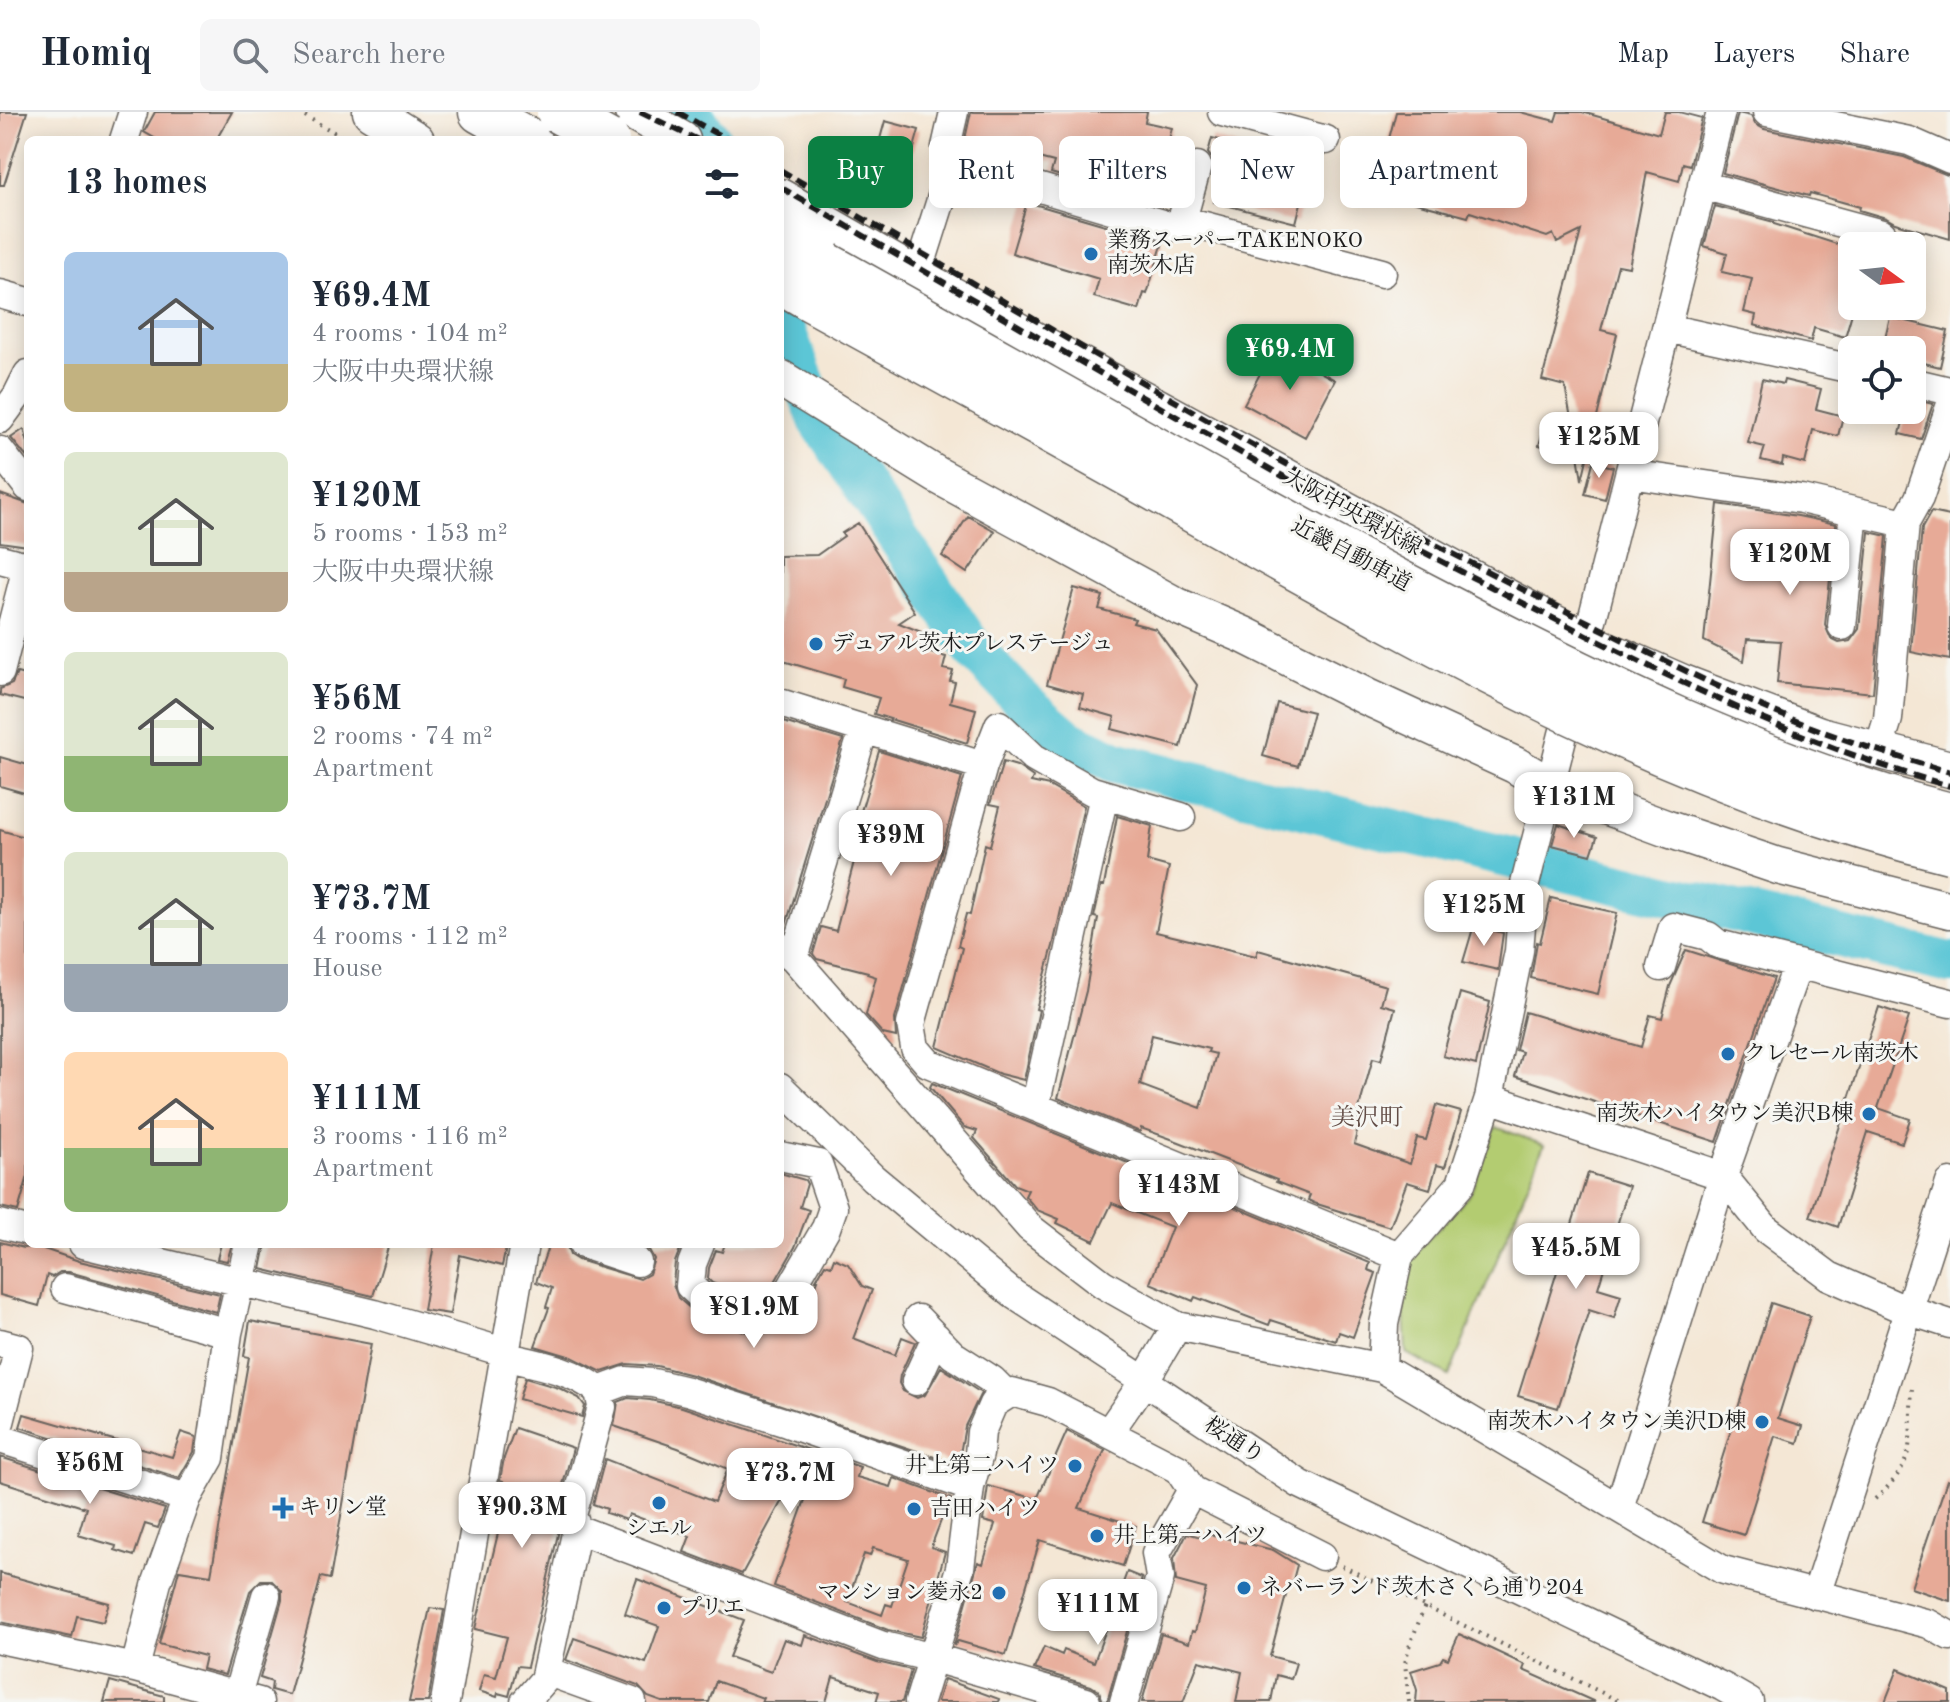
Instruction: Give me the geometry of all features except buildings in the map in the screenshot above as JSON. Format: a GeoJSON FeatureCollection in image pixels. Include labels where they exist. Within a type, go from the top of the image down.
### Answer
{"type":"FeatureCollection","features":[{"type":"Feature","properties":{"kind":"highway"},"geometry":{"type":"LineString","coordinates":[[480,112],[523,136]]}},
{"type":"Feature","properties":{"kind":"highway"},"geometry":{"type":"LineString","coordinates":[[558,112],[601,136]]}},
{"type":"Feature","properties":{"kind":"highway","name":"近畿自動車道"},"geometry":{"type":"LineString","coordinates":[[784,239],[1344,552],[1601,684],[1713,733],[1823,775],[1950,814]]}},
{"type":"Feature","properties":{"kind":"highway","name":"近畿自動車道"},"geometry":{"type":"LineString","coordinates":[[784,284],[1324,585],[1592,724],[1701,770],[1815,812],[1950,852]]}},
{"type":"Feature","properties":{"kind":"main road"},"geometry":{"type":"LineString","coordinates":[[371,112],[410,136]]}},
{"type":"Feature","properties":{"kind":"main road"},"geometry":{"type":"LineString","coordinates":[[633,112],[675,136]]}},
{"type":"Feature","properties":{"kind":"main road","name":"大阪中央環状線"},"geometry":{"type":"LineString","coordinates":[[784,199],[917,276],[1587,641],[1683,683],[1820,735],[1950,769]]}},
{"type":"Feature","properties":{"kind":"main road"},"geometry":{"type":"LineString","coordinates":[[784,380],[937,475],[1177,606],[1515,765],[1549,785],[1778,866],[1950,910]]}},
{"type":"Feature","properties":{"kind":"street"},"geometry":{"type":"LineString","coordinates":[[125,136],[133,112]]}},
{"type":"Feature","properties":{"kind":"street"},"geometry":{"type":"LineString","coordinates":[[602,136],[612,112]]}},
{"type":"Feature","properties":{"kind":"street"},"geometry":{"type":"LineString","coordinates":[[949,136],[954,112]]}},
{"type":"Feature","properties":{"kind":"street"},"geometry":{"type":"LineString","coordinates":[[1222,112],[1326,140]]}},
{"type":"Feature","properties":{"kind":"street"},"geometry":{"type":"LineString","coordinates":[[1382,1368],[1384,1324],[1399,1256],[1461,1184],[1489,1098],[1519,951],[1524,888],[1721,112]]}},
{"type":"Feature","properties":{"kind":"street"},"geometry":{"type":"LineString","coordinates":[[1767,112],[1909,141],[1950,159]]}},
{"type":"Feature","properties":{"kind":"street"},"geometry":{"type":"LineString","coordinates":[[1043,189],[1172,227],[1182,220],[1197,166]]}},
{"type":"Feature","properties":{"kind":"street"},"geometry":{"type":"LineString","coordinates":[[1702,185],[1875,232]]}},
{"type":"Feature","properties":{"kind":"street"},"geometry":{"type":"LineString","coordinates":[[917,276],[938,208]]}},
{"type":"Feature","properties":{"kind":"street"},"geometry":{"type":"LineString","coordinates":[[1182,220],[1382,273]]}},
{"type":"Feature","properties":{"kind":"street"},"geometry":{"type":"LineString","coordinates":[[0,294],[24,301]]}},
{"type":"Feature","properties":{"kind":"street"},"geometry":{"type":"LineString","coordinates":[[1666,328],[1838,366]]}},
{"type":"Feature","properties":{"kind":"street"},"geometry":{"type":"LineString","coordinates":[[0,419],[24,382]]}},
{"type":"Feature","properties":{"kind":"street"},"geometry":{"type":"LineString","coordinates":[[1926,385],[1950,391]]}},
{"type":"Feature","properties":{"kind":"street"},"geometry":{"type":"LineString","coordinates":[[1878,751],[1888,719],[1905,523],[1919,498],[1950,407]]}},
{"type":"Feature","properties":{"kind":"street"},"geometry":{"type":"LineString","coordinates":[[0,451],[24,482]]}},
{"type":"Feature","properties":{"kind":"street"},"geometry":{"type":"LineString","coordinates":[[1629,474],[1801,499],[1905,523]]}},
{"type":"Feature","properties":{"kind":"street"},"geometry":{"type":"LineString","coordinates":[[1842,626],[1854,512]]}},
{"type":"Feature","properties":{"kind":"street"},"geometry":{"type":"LineString","coordinates":[[0,559],[24,570]]}},
{"type":"Feature","properties":{"kind":"street"},"geometry":{"type":"LineString","coordinates":[[0,672],[24,582]]}},
{"type":"Feature","properties":{"kind":"street"},"geometry":{"type":"LineString","coordinates":[[784,704],[983,766]]}},
{"type":"Feature","properties":{"kind":"street"},"geometry":{"type":"LineString","coordinates":[[1181,817],[1092,791],[1034,758],[999,725],[983,766],[911,1024],[915,1048],[928,1063],[1399,1256]]}},
{"type":"Feature","properties":{"kind":"street"},"geometry":{"type":"LineString","coordinates":[[864,729],[787,953],[1030,1228],[1103,1284],[1177,1326],[1382,1368],[1723,1570],[1929,1624],[1950,1636]]}},
{"type":"Feature","properties":{"kind":"street"},"geometry":{"type":"LineString","coordinates":[[1035,1107],[1104,795]]}},
{"type":"Feature","properties":{"kind":"street"},"geometry":{"type":"LineString","coordinates":[[1661,967],[1673,927],[1708,936],[1718,944],[1950,1003]]}},
{"type":"Feature","properties":{"kind":"street"},"geometry":{"type":"LineString","coordinates":[[1619,1508],[1723,1176],[1798,964]]}},
{"type":"Feature","properties":{"kind":"street","name":"桜通り"},"geometry":{"type":"LineString","coordinates":[[784,1091],[873,1178],[1013,1294],[1143,1383],[1300,1484],[1719,1694],[1749,1702]]}},
{"type":"Feature","properties":{"kind":"street"},"geometry":{"type":"LineString","coordinates":[[1489,1098],[1723,1176],[1766,1229],[1829,1276],[1910,1311],[1950,1324]]}},
{"type":"Feature","properties":{"kind":"street"},"geometry":{"type":"LineString","coordinates":[[818,1164],[839,1145]]}},
{"type":"Feature","properties":{"kind":"street"},"geometry":{"type":"LineString","coordinates":[[784,1157],[818,1164]]}},
{"type":"Feature","properties":{"kind":"street"},"geometry":{"type":"LineString","coordinates":[[698,1248],[692,1264],[690,1286],[703,1298],[753,1318],[776,1314],[826,1228],[833,1208],[818,1164]]}},
{"type":"Feature","properties":{"kind":"street"},"geometry":{"type":"LineString","coordinates":[[1816,1595],[1950,1183]]}},
{"type":"Feature","properties":{"kind":"street"},"geometry":{"type":"LineString","coordinates":[[0,1224],[24,1230]]}},
{"type":"Feature","properties":{"kind":"street"},"geometry":{"type":"LineString","coordinates":[[100,1248],[375,1314],[565,1372],[589,1382],[599,1391],[602,1407],[572,1515],[577,1529],[544,1680],[525,1702]]}},
{"type":"Feature","properties":{"kind":"street"},"geometry":{"type":"LineString","coordinates":[[135,1668],[157,1582],[187,1498],[210,1458],[228,1333],[248,1248]]}},
{"type":"Feature","properties":{"kind":"street"},"geometry":{"type":"LineString","coordinates":[[445,1702],[523,1248]]}},
{"type":"Feature","properties":{"kind":"street"},"geometry":{"type":"LineString","coordinates":[[595,1248],[637,1262]]}},
{"type":"Feature","properties":{"kind":"street"},"geometry":{"type":"LineString","coordinates":[[65,1288],[228,1333]]}},
{"type":"Feature","properties":{"kind":"street"},"geometry":{"type":"LineString","coordinates":[[1109,1432],[1177,1326]]}},
{"type":"Feature","properties":{"kind":"street"},"geometry":{"type":"LineString","coordinates":[[916,1381],[927,1328],[953,1355],[992,1380],[1007,1395]]}},
{"type":"Feature","properties":{"kind":"street"},"geometry":{"type":"LineString","coordinates":[[0,1343],[19,1348],[0,1422]]}},
{"type":"Feature","properties":{"kind":"street"},"geometry":{"type":"LineString","coordinates":[[599,1391],[626,1381],[687,1391],[970,1487]]}},
{"type":"Feature","properties":{"kind":"street"},"geometry":{"type":"LineString","coordinates":[[919,1702],[960,1568],[970,1487],[981,1432],[993,1404],[1012,1392],[1048,1402],[1109,1432],[1178,1469],[1192,1490],[1322,1556]]}},
{"type":"Feature","properties":{"kind":"street"},"geometry":{"type":"LineString","coordinates":[[0,1439],[187,1498]]}},
{"type":"Feature","properties":{"kind":"street"},"geometry":{"type":"LineString","coordinates":[[1124,1702],[1160,1577],[1156,1553],[1192,1490]]}},
{"type":"Feature","properties":{"kind":"street"},"geometry":{"type":"LineString","coordinates":[[577,1529],[883,1646],[1086,1702]]}},
{"type":"Feature","properties":{"kind":"street"},"geometry":{"type":"LineString","coordinates":[[0,1639],[135,1668],[248,1699],[266,1596]]}},
{"type":"Feature","properties":{"kind":"street"},"geometry":{"type":"LineString","coordinates":[[546,1671],[632,1702]]}},
{"type":"Feature","properties":{"kind":"path"},"geometry":{"type":"LineString","coordinates":[[298,112],[341,136]]}},
{"type":"Feature","properties":{"kind":"path"},"geometry":{"type":"LineString","coordinates":[[1841,1519],[1861,1512],[1897,1478],[1906,1462],[1911,1450],[1912,1386]]}},
{"type":"Feature","properties":{"kind":"path"},"geometry":{"type":"LineString","coordinates":[[1322,1556],[1621,1702]]}},
{"type":"Feature","properties":{"kind":"path"},"geometry":{"type":"LineString","coordinates":[[1409,1702],[1405,1663],[1425,1606]]}},
{"type":"Feature","properties":{"kind":"green space"},"geometry":{"type":"Polygon","coordinates":[[[1496,1127],[1544,1145],[1449,1376],[1406,1353],[1403,1293],[1413,1255],[1470,1194],[1496,1127]]]}},
{"type":"Feature","properties":{"kind":"waterway"},"geometry":{"type":"LineString","coordinates":[[690,112],[708,136]]}},
{"type":"Feature","properties":{"kind":"waterway"},"geometry":{"type":"LineString","coordinates":[[784,328],[819,420],[973,649],[1025,703],[1067,739],[1115,762],[1950,963]]}},
{"type":"Feature","properties":{"kind":"railway"},"geometry":{"type":"LineString","coordinates":[[640,112],[690,136]]}},
{"type":"Feature","properties":{"kind":"railway"},"geometry":{"type":"LineString","coordinates":[[677,112],[721,136]]}},
{"type":"Feature","properties":{"kind":"railway"},"geometry":{"type":"LineString","coordinates":[[784,172],[1249,443],[1439,547],[1714,685],[1839,738],[1950,772]]}},
{"type":"Feature","properties":{"kind":"railway"},"geometry":{"type":"LineString","coordinates":[[784,189],[1155,404],[1440,561],[1638,661],[1790,731],[1896,770],[1950,786]]}},
{"type":"Feature","properties":{"kind":"place","name":"業務スーパーTAKENOKO 南茨木店"},"geometry":{"type":"Point","coordinates":[1091,254]}},
{"type":"Feature","properties":{"kind":"place","name":"デュアル茨木プレステージュ"},"geometry":{"type":"Point","coordinates":[816,644]}},
{"type":"Feature","properties":{"kind":"place","name":"クレセール南茨木"},"geometry":{"type":"Point","coordinates":[1728,1054]}},
{"type":"Feature","properties":{"kind":"place","name":"南茨木ハイタウン美沢B棟"},"geometry":{"type":"Point","coordinates":[1869,1114]}},
{"type":"Feature","properties":{"kind":"place","name":"南茨木ハイタウン美沢D棟"},"geometry":{"type":"Point","coordinates":[1762,1422]}},
{"type":"Feature","properties":{"kind":"place","name":"井上第二ハイツ"},"geometry":{"type":"Point","coordinates":[1075,1466]}},
{"type":"Feature","properties":{"kind":"place","name":"シエル"},"geometry":{"type":"Point","coordinates":[659,1503]}},
{"type":"Feature","properties":{"kind":"place","name":"キリン堂"},"geometry":{"type":"Point","coordinates":[283,1508]}},
{"type":"Feature","properties":{"kind":"place","name":"吉田ハイツ"},"geometry":{"type":"Point","coordinates":[914,1509]}},
{"type":"Feature","properties":{"kind":"place","name":"井上第一ハイツ"},"geometry":{"type":"Point","coordinates":[1097,1536]}},
{"type":"Feature","properties":{"kind":"place","name":"ネバーランド茨木さくら通り204"},"geometry":{"type":"Point","coordinates":[1244,1588]}},
{"type":"Feature","properties":{"kind":"place","name":"マンション菱永2"},"geometry":{"type":"Point","coordinates":[999,1593]}},
{"type":"Feature","properties":{"kind":"place","name":"プリエ"},"geometry":{"type":"Point","coordinates":[664,1608]}},
{"type":"Feature","properties":{"kind":"district","name":"美沢町"},"geometry":{"type":"Point","coordinates":[1367,1119]}}]}
